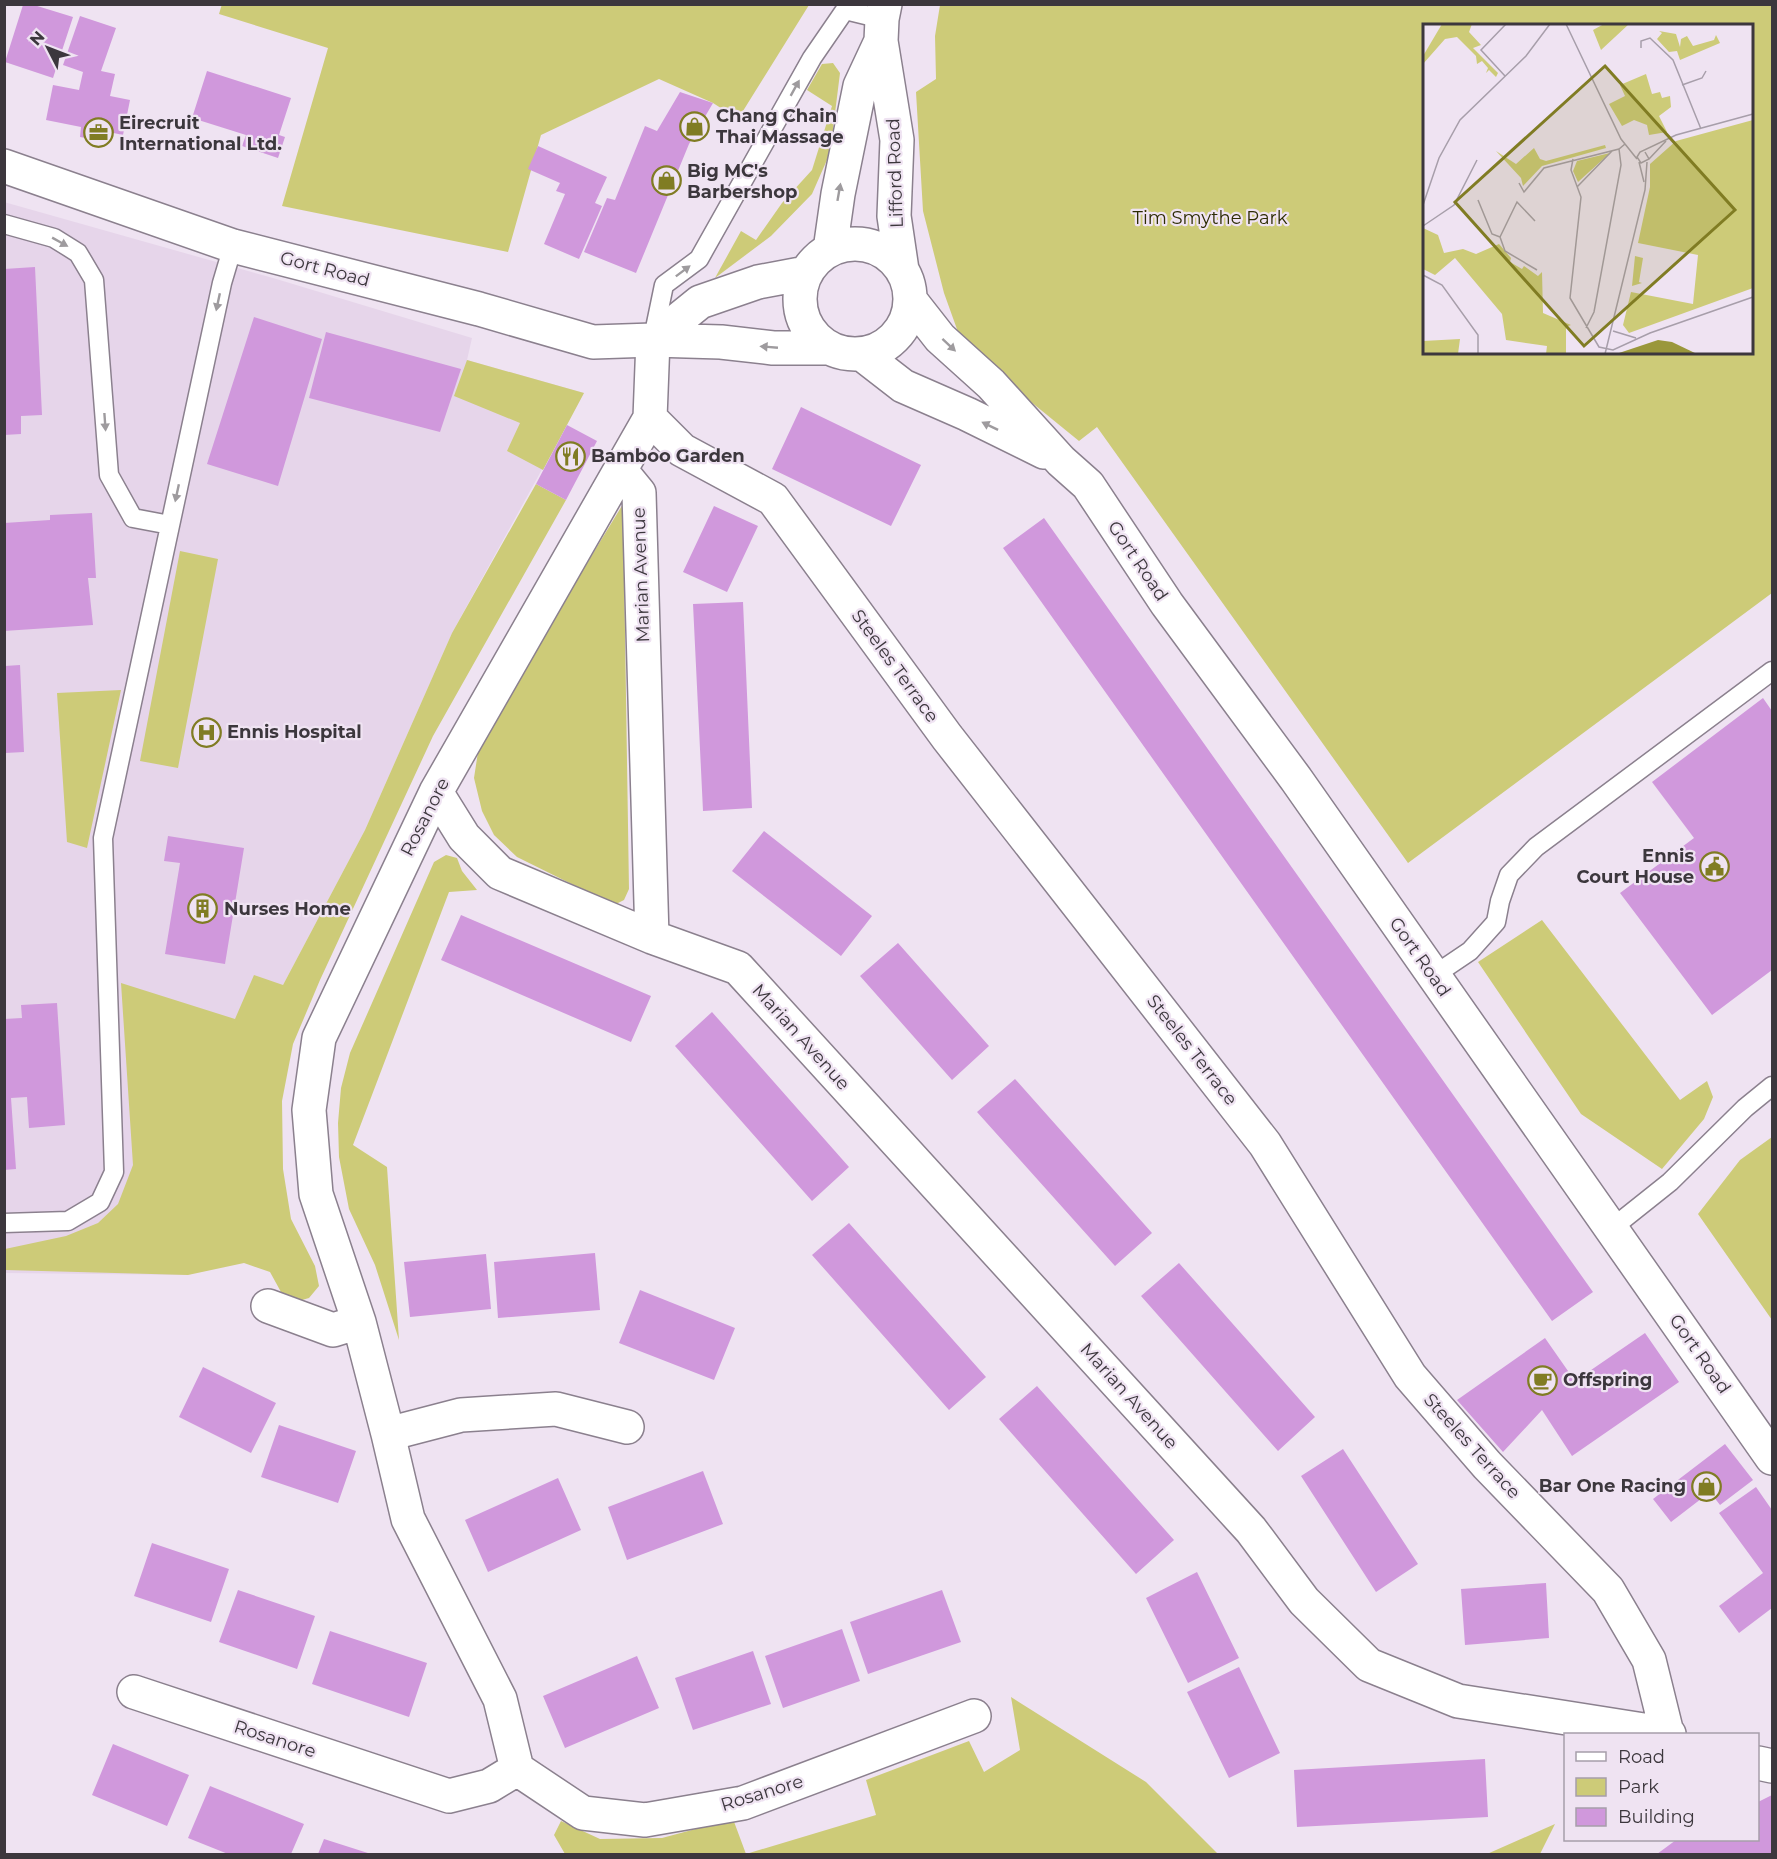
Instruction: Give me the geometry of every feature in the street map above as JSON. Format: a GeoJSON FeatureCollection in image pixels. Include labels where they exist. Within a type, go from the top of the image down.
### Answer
{"type":"FeatureCollection","features":[{"type":"Feature","properties":{"kind":"street"},"geometry":{"type":"LineString","coordinates":[[830,250],[838,194],[860,86],[883,21]]}},
{"type":"Feature","properties":{"kind":"street","name":"Lifford Road"},"geometry":{"type":"LineString","coordinates":[[883,21],[897,140],[894,216],[902,270]]}},
{"type":"Feature","properties":{"kind":"street","name":"Gort Road"},"geometry":{"type":"LineString","coordinates":[[4,166],[233,246],[479,309],[593,342],[653,340],[721,342],[773,348],[827,348]]}},
{"type":"Feature","properties":{"kind":"street"},"geometry":{"type":"LineString","coordinates":[[845,244],[863,244],[892,257],[902,270],[909,285],[911,301],[909,316],[896,336],[878,350],[863,355],[845,354],[827,348],[814,338],[805,323],[800,307],[800,290],[806,273],[816,260],[830,250],[845,244]]}},
{"type":"Feature","properties":{"kind":"street"},"geometry":{"type":"LineString","coordinates":[[653,340],[700,302],[758,282],[806,273]]}},
{"type":"Feature","properties":{"kind":"street","name":"Gort Road"},"geometry":{"type":"LineString","coordinates":[[911,301],[940,338],[991,384],[1061,461],[1088,485],[1167,604],[1296,779],[1773,1458]]}},
{"type":"Feature","properties":{"kind":"street","name":"Rosanore"},"geometry":{"type":"LineString","coordinates":[[653,340],[650,418],[436,792],[319,1038],[309,1110],[316,1194],[359,1322],[408,1519],[500,1699],[517,1769],[583,1814],[645,1820],[743,1803],[975,1716]]}},
{"type":"Feature","properties":{"kind":"street","name":"Gort Road"},"geometry":{"type":"LineString","coordinates":[[863,355],[903,386],[968,414],[1061,461]]}},
{"type":"Feature","properties":{"kind":"street","name":"Steeles Terrace"},"geometry":{"type":"LineString","coordinates":[[650,418],[682,450],[773,499],[947,737],[1265,1144],[1410,1376],[1487,1465],[1608,1590],[1650,1660],[1668,1733]]}},
{"type":"Feature","properties":{"kind":"street","name":"Marian Avenue"},"geometry":{"type":"LineString","coordinates":[[621,471],[639,493],[652,938]]}},
{"type":"Feature","properties":{"kind":"street","name":"Marian Avenue"},"geometry":{"type":"LineString","coordinates":[[436,792],[464,837],[500,873],[652,938],[738,968],[1251,1530],[1304,1601],[1369,1665],[1458,1701],[1662,1733]]}},
{"type":"Feature","properties":{"kind":"street"},"geometry":{"type":"LineString","coordinates":[[268,1306],[333,1330],[359,1322]]}},
{"type":"Feature","properties":{"kind":"street"},"geometry":{"type":"LineString","coordinates":[[388,1434],[461,1415],[556,1409],[627,1427]]}},
{"type":"Feature","properties":{"kind":"street","name":"Rosanore"},"geometry":{"type":"LineString","coordinates":[[134,1692],[449,1796],[489,1786],[517,1769]]}},
{"type":"Feature","properties":{"kind":"lane"},"geometry":{"type":"LineString","coordinates":[[653,340],[664,285],[699,259],[812,58],[845,10],[883,21]]}},
{"type":"Feature","properties":{"kind":"lane"},"geometry":{"type":"LineString","coordinates":[[4,224],[54,238],[78,253],[94,280],[109,475],[133,518],[170,525]]}},
{"type":"Feature","properties":{"kind":"lane"},"geometry":{"type":"LineString","coordinates":[[4,1223],[68,1221],[100,1202],[114,1172],[103,838],[222,283],[233,246]]}},
{"type":"Feature","properties":{"kind":"lane"},"geometry":{"type":"LineString","coordinates":[[1433,976],[1470,951],[1496,922],[1509,875],[1536,848],[1773,671]]}},
{"type":"Feature","properties":{"kind":"lane"},"geometry":{"type":"LineString","coordinates":[[1611,1228],[1670,1182],[1745,1108],[1773,1086]]}},
{"type":"Feature","properties":{"kind":"shaded area","name":"Ennis Hospital"},"geometry":{"type":"Polygon","coordinates":[[[4,202],[273,278],[472,338],[467,360],[584,393],[452,633],[365,830],[283,985],[188,1275],[5,1273],[4,202]]]}},
{"type":"Feature","properties":{"kind":"green space"},"geometry":{"type":"Polygon","coordinates":[[[222,4],[809,5],[738,119],[713,103],[659,79],[541,135],[508,252],[282,206],[328,48],[219,14],[222,4]]]}},
{"type":"Feature","properties":{"kind":"green space","name":"Tim Smythe Park"},"geometry":{"type":"Polygon","coordinates":[[[940,5],[1772,5],[1772,593],[1408,863],[1097,427],[1079,441],[982,362],[958,332],[944,293],[923,211],[916,92],[936,79],[935,36],[940,5]]]}},
{"type":"Feature","properties":{"kind":"green space"},"geometry":{"type":"Polygon","coordinates":[[[833,63],[840,73],[830,153],[812,194],[771,236],[715,278],[741,231],[756,240],[782,203],[812,170],[832,106],[807,90],[822,64],[833,63]]]}},
{"type":"Feature","properties":{"kind":"green space"},"geometry":{"type":"Polygon","coordinates":[[[467,360],[584,393],[543,470],[507,451],[520,423],[454,396],[467,360]]]}},
{"type":"Feature","properties":{"kind":"green space"},"geometry":{"type":"Polygon","coordinates":[[[536,484],[566,500],[433,736],[320,980],[293,1044],[282,1101],[283,1169],[291,1219],[315,1266],[319,1286],[309,1298],[295,1302],[281,1292],[270,1272],[244,1263],[188,1275],[5,1270],[5,1249],[66,1236],[98,1223],[118,1204],[133,1165],[121,983],[235,1019],[254,975],[283,985],[365,830],[452,633],[536,484]]]}},
{"type":"Feature","properties":{"kind":"green space"},"geometry":{"type":"Polygon","coordinates":[[[623,504],[629,889],[624,900],[614,905],[517,857],[494,835],[482,811],[474,778],[480,739],[623,504]]]}},
{"type":"Feature","properties":{"kind":"green space"},"geometry":{"type":"Polygon","coordinates":[[[180,551],[218,559],[178,768],[140,761],[180,551]]]}},
{"type":"Feature","properties":{"kind":"green space"},"geometry":{"type":"Polygon","coordinates":[[[121,690],[87,848],[67,842],[57,693],[121,690]]]}},
{"type":"Feature","properties":{"kind":"green space"},"geometry":{"type":"Polygon","coordinates":[[[446,855],[457,858],[462,871],[477,890],[449,892],[353,1145],[387,1167],[399,1340],[375,1265],[349,1209],[339,1157],[338,1123],[341,1088],[350,1053],[434,862],[446,855]]]}},
{"type":"Feature","properties":{"kind":"green space"},"geometry":{"type":"Polygon","coordinates":[[[1542,920],[1680,1100],[1707,1081],[1713,1097],[1704,1119],[1662,1169],[1581,1114],[1478,962],[1542,920]]]}},
{"type":"Feature","properties":{"kind":"green space"},"geometry":{"type":"Polygon","coordinates":[[[1772,1137],[1772,1320],[1698,1214],[1740,1160],[1772,1137]]]}},
{"type":"Feature","properties":{"kind":"green space"},"geometry":{"type":"Polygon","coordinates":[[[1011,1697],[1146,1782],[1218,1854],[746,1854],[876,1815],[866,1780],[969,1741],[984,1772],[1020,1750],[1011,1697]]]}},
{"type":"Feature","properties":{"kind":"green space"},"geometry":{"type":"Polygon","coordinates":[[[733,1819],[746,1854],[565,1854],[554,1835],[561,1821],[600,1839],[662,1838],[733,1819]]]}},
{"type":"Feature","properties":{"kind":"green space"},"geometry":{"type":"Polygon","coordinates":[[[1555,1824],[1540,1854],[1487,1854],[1555,1824]]]}},
{"type":"Feature","properties":{"kind":"building"},"geometry":{"type":"Polygon","coordinates":[[[23,5],[34,5],[73,17],[53,78],[5,62],[23,5]]]}},
{"type":"Feature","properties":{"kind":"building"},"geometry":{"type":"Polygon","coordinates":[[[80,16],[116,28],[101,71],[115,74],[110,96],[130,100],[123,135],[104,131],[102,141],[80,137],[81,127],[46,120],[53,85],[79,90],[83,72],[63,65],[80,16]]]}},
{"type":"Feature","properties":{"kind":"building"},"geometry":{"type":"Polygon","coordinates":[[[207,71],[291,98],[279,135],[285,137],[278,158],[242,146],[246,135],[192,118],[207,71]]]}},
{"type":"Feature","properties":{"kind":"building"},"geometry":{"type":"Polygon","coordinates":[[[680,92],[713,103],[689,144],[636,273],[584,252],[607,198],[615,200],[645,126],[657,131],[680,92]]]}},
{"type":"Feature","properties":{"kind":"building"},"geometry":{"type":"Polygon","coordinates":[[[538,146],[607,177],[595,203],[602,206],[579,259],[544,244],[565,194],[556,191],[560,183],[528,169],[538,146]]]}},
{"type":"Feature","properties":{"kind":"building"},"geometry":{"type":"Polygon","coordinates":[[[35,267],[42,415],[21,416],[21,434],[4,435],[4,269],[35,267]]]}},
{"type":"Feature","properties":{"kind":"building"},"geometry":{"type":"Polygon","coordinates":[[[254,317],[322,339],[278,486],[207,464],[254,317]]]}},
{"type":"Feature","properties":{"kind":"building"},"geometry":{"type":"Polygon","coordinates":[[[326,332],[461,369],[440,432],[309,398],[326,332]]]}},
{"type":"Feature","properties":{"kind":"building"},"geometry":{"type":"Polygon","coordinates":[[[801,407],[921,465],[891,526],[772,469],[801,407]]]}},
{"type":"Feature","properties":{"kind":"building","name":"Bamboo Garden"},"geometry":{"type":"Polygon","coordinates":[[[567,425],[597,441],[566,500],[536,484],[567,425]]]}},
{"type":"Feature","properties":{"kind":"building"},"geometry":{"type":"Polygon","coordinates":[[[714,506],[758,526],[727,592],[683,572],[714,506]]]}},
{"type":"Feature","properties":{"kind":"building"},"geometry":{"type":"Polygon","coordinates":[[[92,513],[96,578],[88,578],[93,625],[4,631],[4,523],[50,520],[50,515],[92,513]]]}},
{"type":"Feature","properties":{"kind":"building"},"geometry":{"type":"Polygon","coordinates":[[[1044,518],[1593,1292],[1552,1321],[1003,548],[1044,518]]]}},
{"type":"Feature","properties":{"kind":"building"},"geometry":{"type":"Polygon","coordinates":[[[743,602],[752,808],[703,811],[693,604],[743,602]]]}},
{"type":"Feature","properties":{"kind":"building"},"geometry":{"type":"Polygon","coordinates":[[[20,665],[24,752],[5,753],[5,666],[20,665]]]}},
{"type":"Feature","properties":{"kind":"building","name":"Ennis Court House"},"geometry":{"type":"Polygon","coordinates":[[[1763,698],[1772,711],[1772,970],[1712,1015],[1620,893],[1694,838],[1652,782],[1763,698]]]}},
{"type":"Feature","properties":{"kind":"building"},"geometry":{"type":"Polygon","coordinates":[[[764,831],[872,916],[841,956],[732,871],[764,831]]]}},
{"type":"Feature","properties":{"kind":"building","name":"Nurses Home"},"geometry":{"type":"Polygon","coordinates":[[[168,836],[244,848],[225,964],[165,954],[180,863],[164,861],[168,836]]]}},
{"type":"Feature","properties":{"kind":"building"},"geometry":{"type":"Polygon","coordinates":[[[461,915],[651,996],[631,1042],[441,960],[461,915]]]}},
{"type":"Feature","properties":{"kind":"building"},"geometry":{"type":"Polygon","coordinates":[[[898,943],[989,1046],[952,1080],[860,976],[898,943]]]}},
{"type":"Feature","properties":{"kind":"building"},"geometry":{"type":"Polygon","coordinates":[[[57,1003],[65,1125],[29,1128],[27,1097],[11,1098],[16,1169],[4,1170],[4,1019],[22,1018],[21,1005],[57,1003]]]}},
{"type":"Feature","properties":{"kind":"building"},"geometry":{"type":"Polygon","coordinates":[[[712,1012],[849,1167],[812,1201],[675,1046],[712,1012]]]}},
{"type":"Feature","properties":{"kind":"building"},"geometry":{"type":"Polygon","coordinates":[[[1015,1079],[1152,1233],[1115,1266],[977,1112],[1015,1079]]]}},
{"type":"Feature","properties":{"kind":"building"},"geometry":{"type":"Polygon","coordinates":[[[849,1223],[986,1377],[949,1410],[812,1255],[849,1223]]]}},
{"type":"Feature","properties":{"kind":"building"},"geometry":{"type":"Polygon","coordinates":[[[595,1253],[600,1310],[498,1318],[494,1262],[595,1253]]]}},
{"type":"Feature","properties":{"kind":"building"},"geometry":{"type":"Polygon","coordinates":[[[486,1254],[491,1309],[410,1317],[404,1262],[486,1254]]]}},
{"type":"Feature","properties":{"kind":"building"},"geometry":{"type":"Polygon","coordinates":[[[1179,1263],[1315,1417],[1278,1451],[1141,1296],[1179,1263]]]}},
{"type":"Feature","properties":{"kind":"building"},"geometry":{"type":"Polygon","coordinates":[[[640,1290],[735,1328],[714,1380],[619,1343],[640,1290]]]}},
{"type":"Feature","properties":{"kind":"building"},"geometry":{"type":"Polygon","coordinates":[[[1645,1333],[1679,1382],[1572,1456],[1542,1410],[1503,1452],[1457,1400],[1545,1338],[1575,1381],[1645,1333]]]}},
{"type":"Feature","properties":{"kind":"building"},"geometry":{"type":"Polygon","coordinates":[[[203,1367],[276,1403],[251,1453],[179,1417],[203,1367]]]}},
{"type":"Feature","properties":{"kind":"building"},"geometry":{"type":"Polygon","coordinates":[[[1037,1386],[1174,1540],[1136,1574],[999,1419],[1037,1386]]]}},
{"type":"Feature","properties":{"kind":"building"},"geometry":{"type":"Polygon","coordinates":[[[279,1425],[356,1451],[338,1503],[261,1477],[279,1425]]]}},
{"type":"Feature","properties":{"kind":"building","name":"Bar One Racing"},"geometry":{"type":"Polygon","coordinates":[[[1725,1444],[1753,1480],[1720,1505],[1710,1492],[1671,1522],[1653,1499],[1725,1444]]]}},
{"type":"Feature","properties":{"kind":"building"},"geometry":{"type":"Polygon","coordinates":[[[1343,1449],[1418,1564],[1376,1592],[1301,1476],[1343,1449]]]}},
{"type":"Feature","properties":{"kind":"building"},"geometry":{"type":"Polygon","coordinates":[[[703,1471],[723,1524],[627,1560],[608,1507],[703,1471]]]}},
{"type":"Feature","properties":{"kind":"building"},"geometry":{"type":"Polygon","coordinates":[[[558,1478],[581,1530],[488,1572],[465,1520],[558,1478]]]}},
{"type":"Feature","properties":{"kind":"building"},"geometry":{"type":"Polygon","coordinates":[[[1756,1487],[1772,1510],[1772,1608],[1739,1633],[1719,1606],[1763,1573],[1719,1513],[1756,1487]]]}},
{"type":"Feature","properties":{"kind":"building"},"geometry":{"type":"Polygon","coordinates":[[[152,1543],[229,1569],[211,1622],[134,1596],[152,1543]]]}},
{"type":"Feature","properties":{"kind":"building"},"geometry":{"type":"Polygon","coordinates":[[[1197,1572],[1239,1658],[1188,1683],[1146,1598],[1197,1572]]]}},
{"type":"Feature","properties":{"kind":"building"},"geometry":{"type":"Polygon","coordinates":[[[1546,1583],[1549,1638],[1465,1645],[1461,1589],[1546,1583]]]}},
{"type":"Feature","properties":{"kind":"building"},"geometry":{"type":"Polygon","coordinates":[[[238,1590],[315,1616],[297,1669],[219,1642],[238,1590]]]}},
{"type":"Feature","properties":{"kind":"building"},"geometry":{"type":"Polygon","coordinates":[[[942,1590],[961,1642],[868,1674],[850,1622],[942,1590]]]}},
{"type":"Feature","properties":{"kind":"building"},"geometry":{"type":"Polygon","coordinates":[[[842,1629],[860,1681],[783,1708],[765,1656],[842,1629]]]}},
{"type":"Feature","properties":{"kind":"building"},"geometry":{"type":"Polygon","coordinates":[[[330,1631],[427,1663],[409,1717],[312,1684],[330,1631]]]}},
{"type":"Feature","properties":{"kind":"building"},"geometry":{"type":"Polygon","coordinates":[[[753,1651],[771,1704],[693,1730],[675,1678],[753,1651]]]}},
{"type":"Feature","properties":{"kind":"building"},"geometry":{"type":"Polygon","coordinates":[[[637,1656],[659,1708],[565,1748],[543,1696],[637,1656]]]}},
{"type":"Feature","properties":{"kind":"building"},"geometry":{"type":"Polygon","coordinates":[[[1239,1667],[1280,1753],[1229,1778],[1187,1692],[1239,1667]]]}},
{"type":"Feature","properties":{"kind":"building"},"geometry":{"type":"Polygon","coordinates":[[[113,1744],[189,1775],[167,1826],[92,1795],[113,1744]]]}},
{"type":"Feature","properties":{"kind":"building"},"geometry":{"type":"Polygon","coordinates":[[[1485,1759],[1488,1817],[1297,1827],[1294,1770],[1485,1759]]]}},
{"type":"Feature","properties":{"kind":"building"},"geometry":{"type":"Polygon","coordinates":[[[210,1786],[304,1824],[291,1854],[228,1854],[188,1838],[210,1786]]]}},
{"type":"Feature","properties":{"kind":"building"},"geometry":{"type":"Polygon","coordinates":[[[1772,1795],[1772,1854],[1657,1854],[1675,1841],[1759,1841],[1759,1802],[1772,1795]]]}},
{"type":"Feature","properties":{"kind":"building"},"geometry":{"type":"Polygon","coordinates":[[[324,1839],[371,1854],[318,1854],[324,1839]]]}},
{"type":"Feature","properties":{"kind":"place","name":"Chang Chain Thai Massage"},"geometry":{"type":"Point","coordinates":[695,126]}},
{"type":"Feature","properties":{"kind":"place","name":"Eirecruit International Ltd."},"geometry":{"type":"Point","coordinates":[98,133]}},
{"type":"Feature","properties":{"kind":"place","name":"Big MC's Barbershop"},"geometry":{"type":"Point","coordinates":[666,181]}},
{"type":"Feature","properties":{"kind":"place","name":"Bamboo Garden"},"geometry":{"type":"Point","coordinates":[570,456]}},
{"type":"Feature","properties":{"kind":"place","name":"Ennis Hospital"},"geometry":{"type":"Point","coordinates":[206,732]}},
{"type":"Feature","properties":{"kind":"place","name":"Ennis Court House"},"geometry":{"type":"Point","coordinates":[1715,866]}},
{"type":"Feature","properties":{"kind":"place","name":"Nurses Home"},"geometry":{"type":"Point","coordinates":[203,909]}},
{"type":"Feature","properties":{"kind":"place","name":"Offspring"},"geometry":{"type":"Point","coordinates":[1542,1380]}},
{"type":"Feature","properties":{"kind":"place","name":"Bar One Racing"},"geometry":{"type":"Point","coordinates":[1707,1486]}}]}
